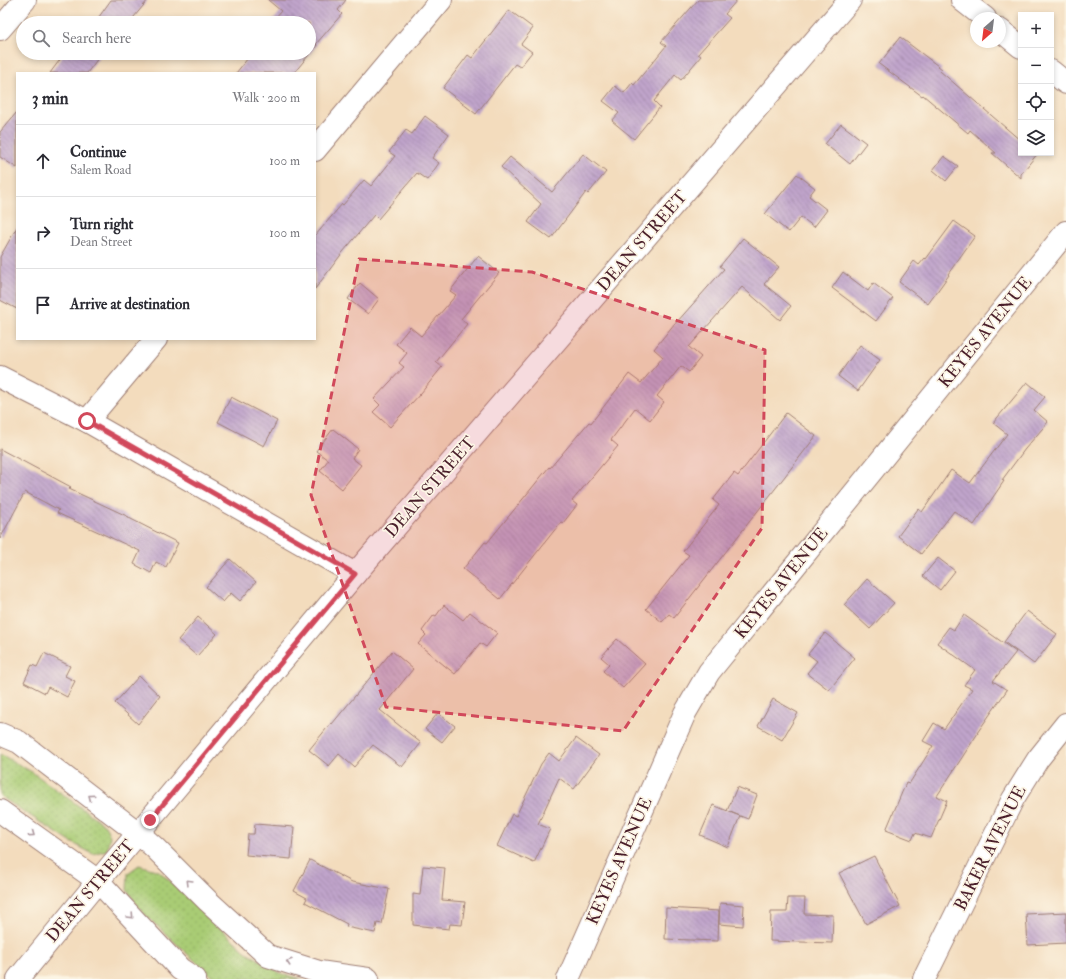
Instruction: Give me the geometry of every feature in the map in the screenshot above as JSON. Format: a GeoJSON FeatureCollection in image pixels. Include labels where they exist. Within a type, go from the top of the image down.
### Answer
{"type":"FeatureCollection","features":[{"type":"Feature","properties":{"kind":"street"},"geometry":{"type":"LineString","coordinates":[[0,29],[25,0]]}},
{"type":"Feature","properties":{"kind":"street"},"geometry":{"type":"LineString","coordinates":[[316,149],[441,0]]}},
{"type":"Feature","properties":{"kind":"street","name":"DEAN STREET"},"geometry":{"type":"LineString","coordinates":[[18,979],[355,574],[850,0]]}},
{"type":"Feature","properties":{"kind":"street"},"geometry":{"type":"LineString","coordinates":[[962,0],[977,12]]}},
{"type":"Feature","properties":{"kind":"street"},"geometry":{"type":"LineString","coordinates":[[1006,35],[1018,45]]}},
{"type":"Feature","properties":{"kind":"street"},"geometry":{"type":"LineString","coordinates":[[1054,73],[1066,83]]}},
{"type":"Feature","properties":{"kind":"street","name":"KEYES AVENUE"},"geometry":{"type":"LineString","coordinates":[[568,979],[685,713],[710,672],[1066,232]]}},
{"type":"Feature","properties":{"kind":"street"},"geometry":{"type":"LineString","coordinates":[[87,421],[155,340]]}},
{"type":"Feature","properties":{"kind":"street"},"geometry":{"type":"LineString","coordinates":[[0,377],[87,421],[355,574]]}},
{"type":"Feature","properties":{"kind":"street","name":"BAKER AVENUE"},"geometry":{"type":"LineString","coordinates":[[924,979],[1013,799],[1038,758],[1066,724]]}},
{"type":"Feature","properties":{"kind":"street"},"geometry":{"type":"LineString","coordinates":[[0,734],[19,742],[138,833],[208,901],[268,956],[320,972],[368,979]]}},
{"type":"Feature","properties":{"kind":"street"},"geometry":{"type":"LineString","coordinates":[[0,811],[98,881],[180,969],[195,979]]}},
{"type":"Feature","properties":{"kind":"highlighted area"},"geometry":{"type":"Polygon","coordinates":[[[359,259],[532,272],[765,350],[762,528],[623,731],[386,707],[311,495],[359,259]]]}},
{"type":"Feature","properties":{"kind":"green space"},"geometry":{"type":"Polygon","coordinates":[[[0,754],[32,772],[105,825],[110,836],[107,850],[93,854],[69,841],[0,796],[0,754]]]}},
{"type":"Feature","properties":{"kind":"green space"},"geometry":{"type":"Polygon","coordinates":[[[139,865],[159,871],[245,951],[282,974],[303,979],[216,979],[143,913],[127,890],[128,873],[139,865]]]}},
{"type":"Feature","properties":{"kind":"building"},"geometry":{"type":"Polygon","coordinates":[[[111,0],[148,0],[135,16],[100,16],[111,0]]]}},
{"type":"Feature","properties":{"kind":"building"},"geometry":{"type":"Polygon","coordinates":[[[268,0],[346,0],[338,10],[342,14],[316,44],[316,16],[277,16],[281,11],[268,0]]]}},
{"type":"Feature","properties":{"kind":"building"},"geometry":{"type":"Polygon","coordinates":[[[698,0],[737,0],[725,14],[730,18],[698,54],[701,56],[681,80],[675,75],[654,101],[660,107],[634,139],[612,121],[619,113],[603,101],[615,86],[624,93],[632,83],[634,85],[666,46],[661,42],[698,0]]]}},
{"type":"Feature","properties":{"kind":"building"},"geometry":{"type":"Polygon","coordinates":[[[509,10],[533,28],[521,44],[532,52],[520,67],[515,64],[476,114],[443,88],[468,55],[472,58],[509,10]]]}},
{"type":"Feature","properties":{"kind":"building"},"geometry":{"type":"Polygon","coordinates":[[[900,37],[942,69],[940,71],[1018,138],[1018,156],[1036,156],[1021,174],[1021,178],[992,153],[996,153],[970,130],[968,133],[923,95],[922,96],[879,64],[900,37]]]}},
{"type":"Feature","properties":{"kind":"building"},"geometry":{"type":"Polygon","coordinates":[[[60,60],[97,60],[88,72],[51,72],[60,60]]]}},
{"type":"Feature","properties":{"kind":"building"},"geometry":{"type":"Polygon","coordinates":[[[246,60],[305,60],[295,72],[237,72],[246,60]]]}},
{"type":"Feature","properties":{"kind":"building"},"geometry":{"type":"Polygon","coordinates":[[[16,113],[16,167],[0,157],[0,132],[16,113]]]}},
{"type":"Feature","properties":{"kind":"building"},"geometry":{"type":"Polygon","coordinates":[[[425,116],[449,134],[432,158],[439,163],[427,180],[417,173],[378,219],[374,215],[316,288],[316,235],[364,180],[371,186],[395,156],[389,152],[406,130],[412,134],[425,116]]]}},
{"type":"Feature","properties":{"kind":"building"},"geometry":{"type":"Polygon","coordinates":[[[841,124],[866,143],[850,164],[825,144],[841,124]]]}},
{"type":"Feature","properties":{"kind":"building"},"geometry":{"type":"Polygon","coordinates":[[[583,154],[606,172],[588,194],[586,192],[551,239],[528,222],[541,204],[501,167],[510,157],[552,192],[583,154]]]}},
{"type":"Feature","properties":{"kind":"building"},"geometry":{"type":"Polygon","coordinates":[[[944,156],[958,166],[946,181],[933,170],[944,156]]]}},
{"type":"Feature","properties":{"kind":"building"},"geometry":{"type":"Polygon","coordinates":[[[797,174],[815,188],[809,196],[827,210],[814,227],[801,217],[789,232],[765,214],[797,174]]]}},
{"type":"Feature","properties":{"kind":"building"},"geometry":{"type":"Polygon","coordinates":[[[954,221],[975,236],[928,304],[899,282],[914,261],[919,265],[925,258],[926,259],[954,221]]]}},
{"type":"Feature","properties":{"kind":"building"},"geometry":{"type":"Polygon","coordinates":[[[16,229],[16,308],[0,300],[0,257],[16,229]]]}},
{"type":"Feature","properties":{"kind":"building"},"geometry":{"type":"Polygon","coordinates":[[[743,238],[779,267],[764,284],[791,306],[780,320],[742,287],[689,347],[701,357],[689,372],[681,366],[657,396],[664,402],[650,420],[635,408],[611,440],[618,446],[572,501],[577,505],[563,523],[561,522],[500,599],[463,569],[485,542],[487,543],[549,467],[550,468],[589,422],[591,423],[629,374],[641,383],[663,357],[654,349],[675,323],[724,269],[720,266],[743,238]]]}},
{"type":"Feature","properties":{"kind":"building"},"geometry":{"type":"Polygon","coordinates":[[[478,256],[499,273],[461,319],[467,324],[436,362],[442,367],[390,427],[373,412],[380,405],[374,399],[404,367],[399,363],[407,353],[396,344],[410,327],[421,336],[456,295],[450,291],[478,256]]]}},
{"type":"Feature","properties":{"kind":"building"},"geometry":{"type":"Polygon","coordinates":[[[843,272],[868,291],[873,283],[893,298],[876,321],[832,288],[843,272]]]}},
{"type":"Feature","properties":{"kind":"building"},"geometry":{"type":"Polygon","coordinates":[[[360,283],[379,299],[368,314],[348,299],[360,283]]]}},
{"type":"Feature","properties":{"kind":"building"},"geometry":{"type":"Polygon","coordinates":[[[860,345],[880,360],[858,391],[838,376],[860,345]]]}},
{"type":"Feature","properties":{"kind":"building"},"geometry":{"type":"Polygon","coordinates":[[[1027,382],[1045,397],[1034,410],[1048,422],[1025,449],[1002,480],[1004,481],[974,525],[954,511],[921,554],[898,536],[918,509],[922,512],[951,470],[970,483],[1007,434],[993,423],[1027,382]]]}},
{"type":"Feature","properties":{"kind":"building"},"geometry":{"type":"Polygon","coordinates":[[[231,397],[277,421],[264,446],[218,422],[231,397]]]}},
{"type":"Feature","properties":{"kind":"building"},"geometry":{"type":"Polygon","coordinates":[[[786,413],[816,436],[674,618],[669,614],[662,622],[646,609],[689,555],[683,551],[719,505],[713,500],[734,473],[738,476],[786,413]]]}},
{"type":"Feature","properties":{"kind":"building"},"geometry":{"type":"Polygon","coordinates":[[[333,429],[358,449],[352,458],[361,465],[342,489],[320,471],[328,460],[316,451],[333,429]]]}},
{"type":"Feature","properties":{"kind":"building"},"geometry":{"type":"Polygon","coordinates":[[[0,449],[71,487],[69,489],[129,517],[178,543],[166,567],[156,562],[151,573],[134,564],[140,551],[57,513],[59,510],[25,492],[0,539],[0,449]]]}},
{"type":"Feature","properties":{"kind":"building"},"geometry":{"type":"Polygon","coordinates":[[[938,558],[955,571],[940,590],[923,576],[938,558]]]}},
{"type":"Feature","properties":{"kind":"building"},"geometry":{"type":"Polygon","coordinates":[[[230,559],[256,582],[240,601],[231,593],[223,602],[206,587],[230,559]]]}},
{"type":"Feature","properties":{"kind":"building"},"geometry":{"type":"Polygon","coordinates":[[[867,579],[894,603],[870,629],[844,605],[867,579]]]}},
{"type":"Feature","properties":{"kind":"building"},"geometry":{"type":"Polygon","coordinates":[[[444,605],[463,620],[470,612],[497,633],[486,647],[480,643],[455,674],[418,644],[426,635],[422,631],[444,605]]]}},
{"type":"Feature","properties":{"kind":"building"},"geometry":{"type":"Polygon","coordinates":[[[1027,611],[1057,634],[1034,664],[1004,642],[1027,611]]]}},
{"type":"Feature","properties":{"kind":"building"},"geometry":{"type":"Polygon","coordinates":[[[964,615],[1016,652],[993,681],[1007,690],[977,733],[937,796],[947,801],[931,838],[915,833],[912,840],[886,830],[906,783],[909,784],[933,746],[923,741],[934,723],[944,729],[972,689],[964,685],[975,670],[937,643],[949,627],[954,630],[964,615]]]}},
{"type":"Feature","properties":{"kind":"building"},"geometry":{"type":"Polygon","coordinates":[[[198,617],[217,634],[197,656],[178,640],[198,617]]]}},
{"type":"Feature","properties":{"kind":"building"},"geometry":{"type":"Polygon","coordinates":[[[825,633],[855,658],[829,690],[807,673],[817,661],[808,654],[825,633]]]}},
{"type":"Feature","properties":{"kind":"building"},"geometry":{"type":"Polygon","coordinates":[[[617,639],[645,664],[623,688],[603,671],[609,664],[601,657],[617,639]]]}},
{"type":"Feature","properties":{"kind":"building"},"geometry":{"type":"Polygon","coordinates":[[[392,651],[413,669],[380,710],[421,743],[402,767],[373,745],[354,767],[339,754],[329,766],[309,750],[392,651]]]}},
{"type":"Feature","properties":{"kind":"building"},"geometry":{"type":"Polygon","coordinates":[[[44,653],[70,666],[65,676],[75,681],[67,697],[48,687],[45,693],[24,682],[32,665],[37,667],[44,653]]]}},
{"type":"Feature","properties":{"kind":"building"},"geometry":{"type":"Polygon","coordinates":[[[139,676],[160,696],[138,724],[115,703],[139,676]]]}},
{"type":"Feature","properties":{"kind":"building"},"geometry":{"type":"Polygon","coordinates":[[[773,699],[798,713],[782,740],[758,726],[773,699]]]}},
{"type":"Feature","properties":{"kind":"building"},"geometry":{"type":"Polygon","coordinates":[[[438,713],[455,726],[442,742],[425,729],[438,713]]]}},
{"type":"Feature","properties":{"kind":"building"},"geometry":{"type":"Polygon","coordinates":[[[576,738],[599,755],[574,789],[559,778],[538,824],[550,829],[534,863],[497,846],[512,814],[516,816],[541,764],[549,753],[559,761],[576,738]]]}},
{"type":"Feature","properties":{"kind":"building"},"geometry":{"type":"Polygon","coordinates":[[[737,787],[757,795],[748,819],[727,811],[737,787]]]}},
{"type":"Feature","properties":{"kind":"building"},"geometry":{"type":"Polygon","coordinates":[[[713,805],[740,816],[728,847],[700,835],[713,805]]]}},
{"type":"Feature","properties":{"kind":"building"},"geometry":{"type":"Polygon","coordinates":[[[255,824],[294,827],[291,859],[246,855],[248,834],[254,834],[255,824]]]}},
{"type":"Feature","properties":{"kind":"building"},"geometry":{"type":"Polygon","coordinates":[[[874,856],[900,906],[866,924],[839,873],[874,856]]]}},
{"type":"Feature","properties":{"kind":"building"},"geometry":{"type":"Polygon","coordinates":[[[310,860],[352,882],[389,889],[382,924],[377,923],[375,933],[346,927],[347,924],[305,902],[307,898],[294,891],[310,860]]]}},
{"type":"Feature","properties":{"kind":"building"},"geometry":{"type":"Polygon","coordinates":[[[423,866],[445,868],[442,900],[465,902],[462,925],[450,924],[449,929],[413,925],[413,894],[420,895],[423,866]]]}},
{"type":"Feature","properties":{"kind":"building"},"geometry":{"type":"Polygon","coordinates":[[[788,898],[805,898],[804,914],[833,915],[832,943],[770,941],[771,912],[787,912],[788,898]]]}},
{"type":"Feature","properties":{"kind":"building"},"geometry":{"type":"Polygon","coordinates":[[[720,903],[744,905],[743,926],[719,924],[720,903]]]}},
{"type":"Feature","properties":{"kind":"building"},"geometry":{"type":"Polygon","coordinates":[[[666,908],[719,911],[718,941],[665,939],[666,908]]]}},
{"type":"Feature","properties":{"kind":"building"},"geometry":{"type":"Polygon","coordinates":[[[1066,912],[1066,943],[1028,945],[1026,914],[1066,912]]]}},
{"type":"Feature","properties":{"kind":"route"},"geometry":{"type":"LineString","coordinates":[[87,421],[355,574],[150,820]]}}]}
